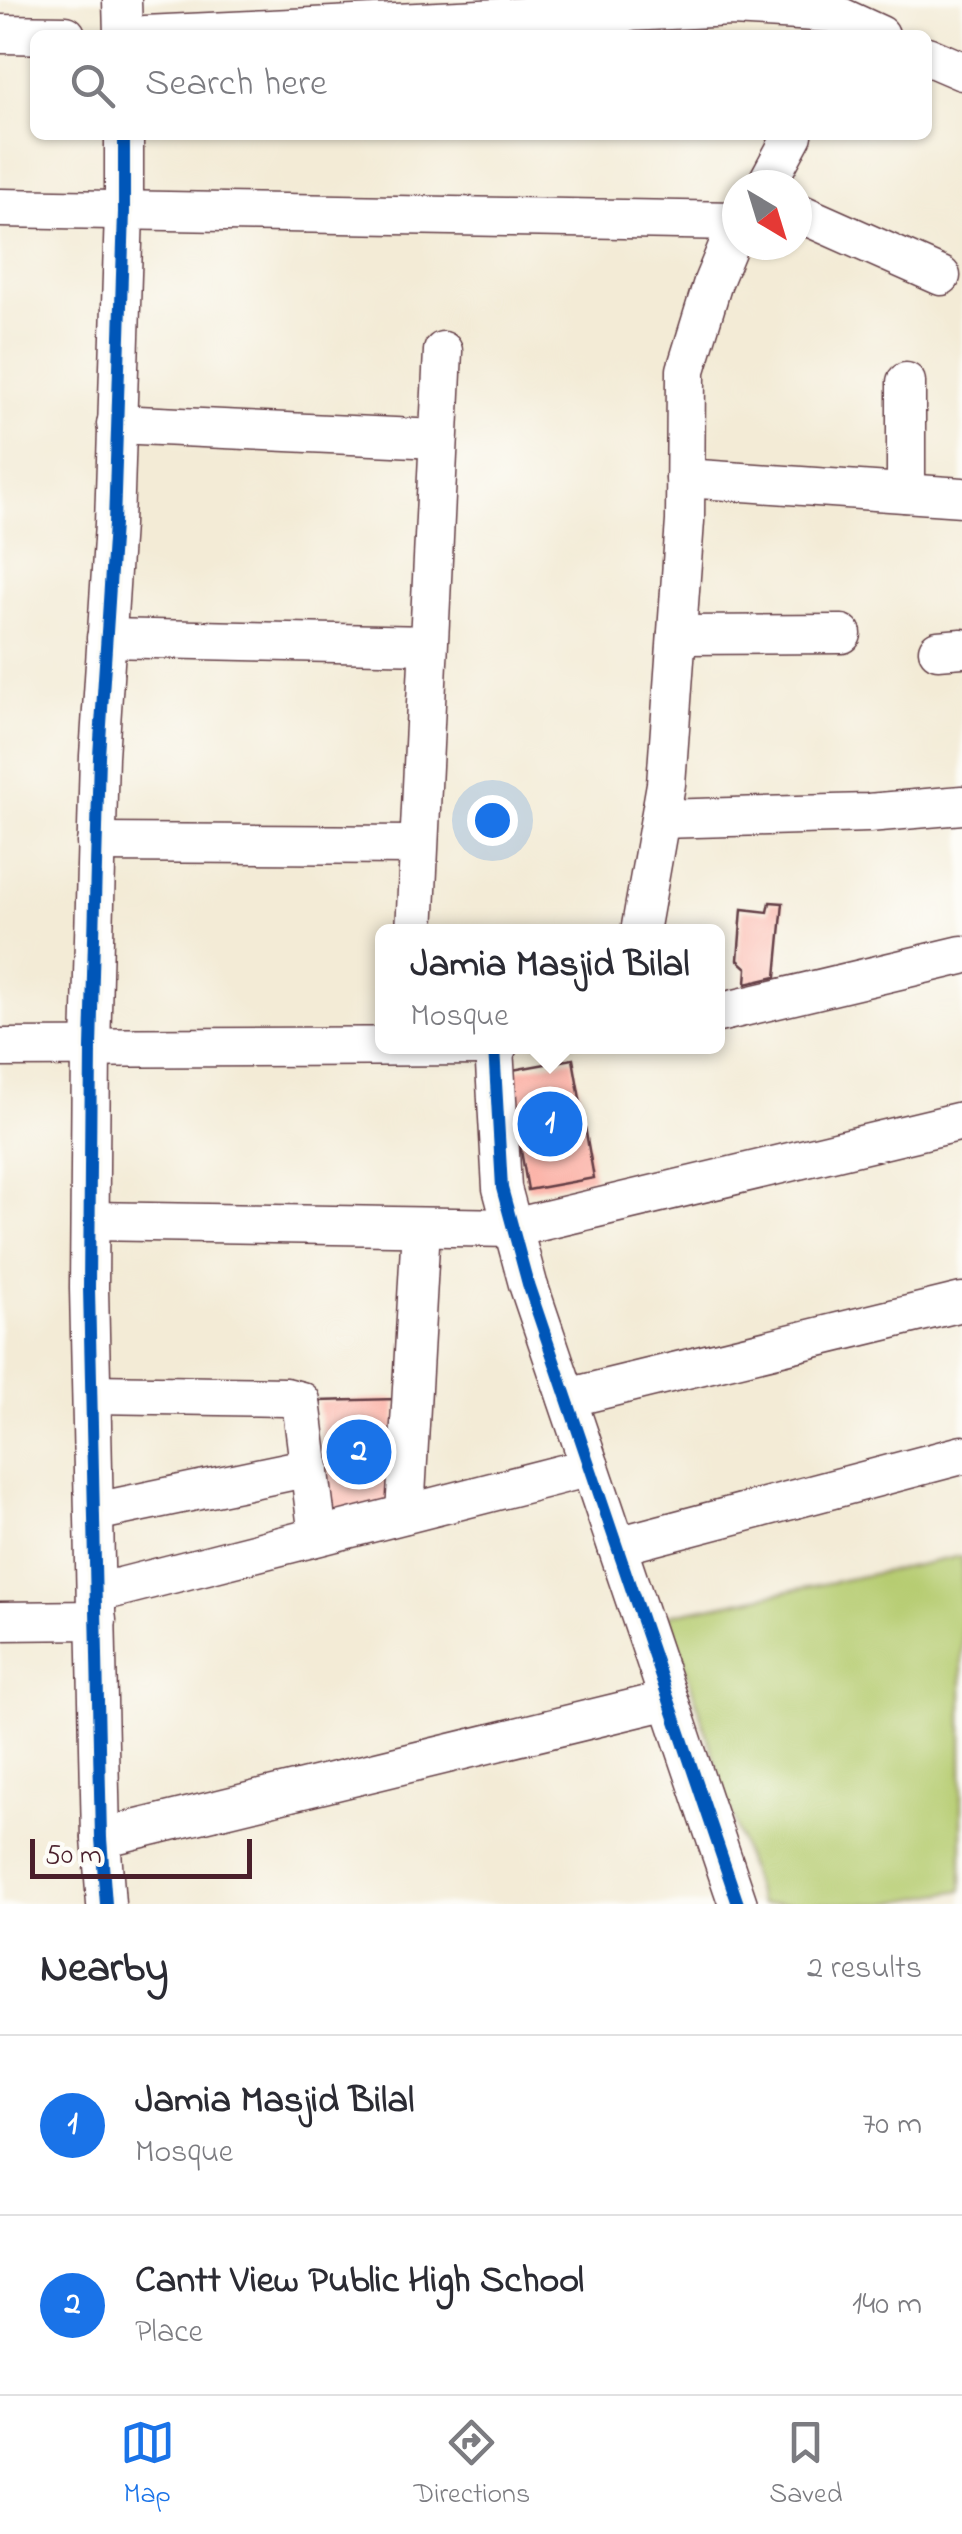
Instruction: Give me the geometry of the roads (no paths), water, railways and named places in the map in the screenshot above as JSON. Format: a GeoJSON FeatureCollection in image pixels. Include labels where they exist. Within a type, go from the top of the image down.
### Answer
{"type":"FeatureCollection","features":[{"type":"Feature","properties":{"kind":"street"},"geometry":{"type":"LineString","coordinates":[[122,0],[123,30]]}},
{"type":"Feature","properties":{"kind":"street"},"geometry":{"type":"LineString","coordinates":[[251,30],[732,7],[832,13],[858,23]]}},
{"type":"Feature","properties":{"kind":"street"},"geometry":{"type":"LineString","coordinates":[[0,34],[30,34]]}},
{"type":"Feature","properties":{"kind":"street"},"geometry":{"type":"LineString","coordinates":[[932,58],[962,72]]}},
{"type":"Feature","properties":{"kind":"street"},"geometry":{"type":"LineString","coordinates":[[106,1904],[100,1838],[92,1394],[91,1048],[124,140]]}},
{"type":"Feature","properties":{"kind":"street"},"geometry":{"type":"LineString","coordinates":[[774,170],[789,140]]}},
{"type":"Feature","properties":{"kind":"street"},"geometry":{"type":"LineString","coordinates":[[0,208],[722,222]]}},
{"type":"Feature","properties":{"kind":"street"},"geometry":{"type":"LineString","coordinates":[[812,219],[941,276]]}},
{"type":"Feature","properties":{"kind":"street"},"geometry":{"type":"LineString","coordinates":[[641,924],[666,784],[685,478],[686,370],[722,260]]}},
{"type":"Feature","properties":{"kind":"street"},"geometry":{"type":"LineString","coordinates":[[415,924],[443,351]]}},
{"type":"Feature","properties":{"kind":"street"},"geometry":{"type":"LineString","coordinates":[[906,382],[906,493]]}},
{"type":"Feature","properties":{"kind":"street"},"geometry":{"type":"LineString","coordinates":[[116,424],[438,439]]}},
{"type":"Feature","properties":{"kind":"street"},"geometry":{"type":"LineString","coordinates":[[685,478],[962,496]]}},
{"type":"Feature","properties":{"kind":"street"},"geometry":{"type":"LineString","coordinates":[[677,636],[842,634]]}},
{"type":"Feature","properties":{"kind":"street"},"geometry":{"type":"LineString","coordinates":[[106,638],[428,645]]}},
{"type":"Feature","properties":{"kind":"street"},"geometry":{"type":"LineString","coordinates":[[660,819],[868,813],[962,805]]}},
{"type":"Feature","properties":{"kind":"street"},"geometry":{"type":"LineString","coordinates":[[96,843],[418,845]]}},
{"type":"Feature","properties":{"kind":"street"},"geometry":{"type":"LineString","coordinates":[[725,1011],[962,954]]}},
{"type":"Feature","properties":{"kind":"street"},"geometry":{"type":"LineString","coordinates":[[0,1048],[375,1047]]}},
{"type":"Feature","properties":{"kind":"street"},"geometry":{"type":"LineString","coordinates":[[496,1054],[502,1188],[528,1284],[738,1904]]}},
{"type":"Feature","properties":{"kind":"street"},"geometry":{"type":"LineString","coordinates":[[90,1221],[513,1228],[962,1121]]}},
{"type":"Feature","properties":{"kind":"street"},"geometry":{"type":"LineString","coordinates":[[405,1514],[421,1226]]}},
{"type":"Feature","properties":{"kind":"street"},"geometry":{"type":"LineString","coordinates":[[566,1398],[962,1302]]}},
{"type":"Feature","properties":{"kind":"street"},"geometry":{"type":"LineString","coordinates":[[92,1394],[286,1397],[302,1401],[318,1536]]}},
{"type":"Feature","properties":{"kind":"street"},"geometry":{"type":"LineString","coordinates":[[617,1546],[962,1455]]}},
{"type":"Feature","properties":{"kind":"street"},"geometry":{"type":"LineString","coordinates":[[0,1622],[97,1606],[318,1536],[590,1467]]}},
{"type":"Feature","properties":{"kind":"street"},"geometry":{"type":"LineString","coordinates":[[95,1512],[310,1468]]}},
{"type":"Feature","properties":{"kind":"street"},"geometry":{"type":"LineString","coordinates":[[100,1838],[670,1700]]}},
{"type":"Feature","properties":{"kind":"place","name":"Jamia Masjid Bilal"},"geometry":{"type":"Point","coordinates":[550,1124]}},
{"type":"Feature","properties":{"kind":"place","name":"Cantt View Public High School"},"geometry":{"type":"Point","coordinates":[359,1452]}}]}
